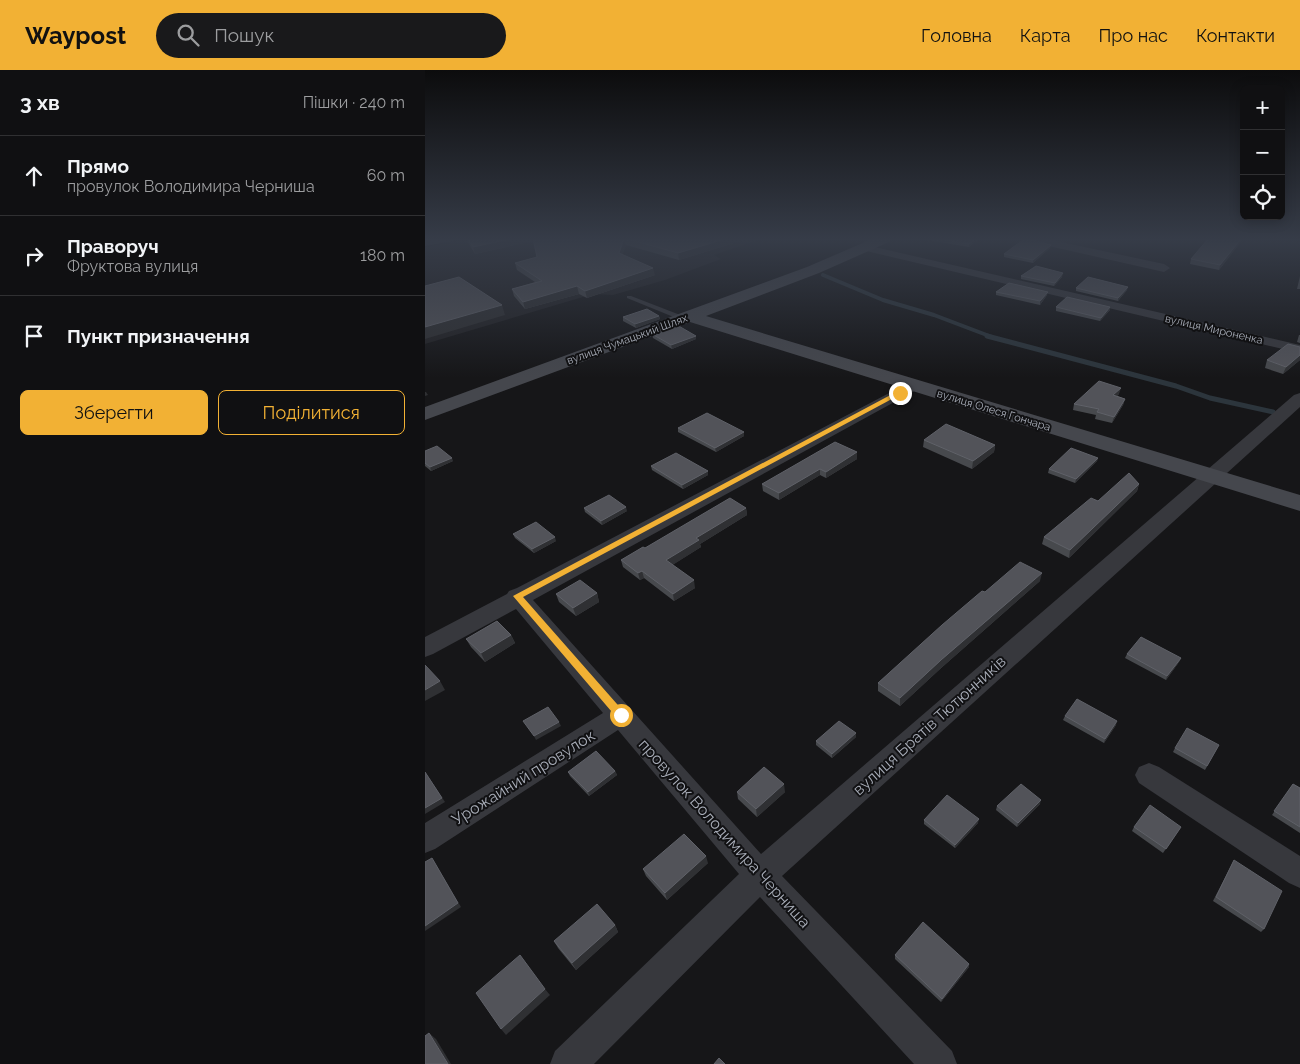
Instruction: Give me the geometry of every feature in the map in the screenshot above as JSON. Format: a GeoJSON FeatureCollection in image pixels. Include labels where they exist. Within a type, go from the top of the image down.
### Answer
{"type":"FeatureCollection","features":[{"type":"Feature","properties":{"kind":"main road","name":"вулиця Чумацький Шлях"},"geometry":{"type":"LineString","coordinates":[[425,414],[772,285]]}},
{"type":"Feature","properties":{"kind":"main road","name":"вулиця Олеся Гончара"},"geometry":{"type":"LineString","coordinates":[[687,317],[1300,503]]}},
{"type":"Feature","properties":{"kind":"street","name":"вулиця Мироненка"},"geometry":{"type":"LineString","coordinates":[[1027,285],[1300,349]]}},
{"type":"Feature","properties":{"kind":"street"},"geometry":{"type":"LineString","coordinates":[[425,648],[517,596],[914,385]]}},
{"type":"Feature","properties":{"kind":"street","name":"вулиця Братів Тютюнників"},"geometry":{"type":"LineString","coordinates":[[568,1064],[760,875],[1209,476],[1300,398]]}},
{"type":"Feature","properties":{"kind":"street","name":"провулок Володимира Черниша"},"geometry":{"type":"LineString","coordinates":[[517,596],[760,875],[939,1064]]}},
{"type":"Feature","properties":{"kind":"street","name":"Урожайний провулок"},"geometry":{"type":"LineString","coordinates":[[425,839],[621,715]]}},
{"type":"Feature","properties":{"kind":"street"},"geometry":{"type":"LineString","coordinates":[[1149,775],[1300,873]]}},
{"type":"Feature","properties":{"kind":"lane"},"geometry":{"type":"LineString","coordinates":[[629,297],[687,317]]}},
{"type":"Feature","properties":{"kind":"shaded area"},"geometry":{"type":"Polygon","coordinates":[[[425,285],[646,285],[613,295],[593,294],[425,344],[425,285]]]}},
{"type":"Feature","properties":{"kind":"building"},"geometry":{"type":"Polygon","coordinates":[[[472,285],[502,305],[425,327],[425,286],[472,285]]]}},
{"type":"Feature","properties":{"kind":"building"},"geometry":{"type":"Polygon","coordinates":[[[526,285],[602,285],[585,291],[577,286],[523,302],[512,289],[526,285]]]}},
{"type":"Feature","properties":{"kind":"building"},"geometry":{"type":"Polygon","coordinates":[[[1006,285],[1019,285],[1048,292],[1040,301],[996,292],[1006,285]]]}},
{"type":"Feature","properties":{"kind":"building"},"geometry":{"type":"Polygon","coordinates":[[[1079,285],[1128,287],[1118,298],[1076,288],[1079,285]]]}},
{"type":"Feature","properties":{"kind":"building"},"geometry":{"type":"Polygon","coordinates":[[[1067,297],[1110,307],[1101,318],[1056,307],[1067,297]]]}},
{"type":"Feature","properties":{"kind":"building"},"geometry":{"type":"Polygon","coordinates":[[[647,309],[659,316],[635,324],[623,317],[647,309]]]}},
{"type":"Feature","properties":{"kind":"building"},"geometry":{"type":"Polygon","coordinates":[[[677,325],[696,336],[671,345],[652,334],[677,325]]]}},
{"type":"Feature","properties":{"kind":"building"},"geometry":{"type":"Polygon","coordinates":[[[1288,344],[1300,347],[1300,355],[1286,367],[1267,360],[1288,344]]]}},
{"type":"Feature","properties":{"kind":"building"},"geometry":{"type":"Polygon","coordinates":[[[1099,381],[1121,388],[1113,395],[1125,399],[1114,417],[1097,412],[1099,409],[1074,404],[1099,381]]]}},
{"type":"Feature","properties":{"kind":"building"},"geometry":{"type":"Polygon","coordinates":[[[707,413],[744,432],[715,448],[678,428],[707,413]]]}},
{"type":"Feature","properties":{"kind":"building"},"geometry":{"type":"Polygon","coordinates":[[[946,424],[995,445],[973,461],[924,440],[946,424]]]}},
{"type":"Feature","properties":{"kind":"building"},"geometry":{"type":"Polygon","coordinates":[[[835,442],[857,452],[826,472],[820,469],[779,493],[762,484],[835,442]]]}},
{"type":"Feature","properties":{"kind":"building"},"geometry":{"type":"Polygon","coordinates":[[[437,446],[452,458],[430,467],[425,463],[425,451],[437,446]]]}},
{"type":"Feature","properties":{"kind":"building"},"geometry":{"type":"Polygon","coordinates":[[[1071,448],[1098,458],[1076,479],[1049,469],[1071,448]]]}},
{"type":"Feature","properties":{"kind":"building"},"geometry":{"type":"Polygon","coordinates":[[[676,453],[708,471],[682,485],[651,466],[676,453]]]}},
{"type":"Feature","properties":{"kind":"building"},"geometry":{"type":"Polygon","coordinates":[[[1129,473],[1139,484],[1070,550],[1044,537],[1091,498],[1098,501],[1129,473]]]}},
{"type":"Feature","properties":{"kind":"building"},"geometry":{"type":"Polygon","coordinates":[[[609,495],[626,507],[601,521],[584,508],[609,495]]]}},
{"type":"Feature","properties":{"kind":"building"},"geometry":{"type":"Polygon","coordinates":[[[730,498],[746,508],[696,538],[699,540],[666,560],[694,580],[673,594],[642,571],[638,573],[621,560],[643,547],[645,548],[730,498]]]}},
{"type":"Feature","properties":{"kind":"building"},"geometry":{"type":"Polygon","coordinates":[[[536,522],[555,537],[532,549],[513,534],[536,522]]]}},
{"type":"Feature","properties":{"kind":"building"},"geometry":{"type":"Polygon","coordinates":[[[1020,562],[1042,573],[900,698],[878,683],[942,625],[1020,562]]]}},
{"type":"Feature","properties":{"kind":"building"},"geometry":{"type":"Polygon","coordinates":[[[580,580],[597,593],[573,608],[556,594],[580,580]]]}},
{"type":"Feature","properties":{"kind":"building"},"geometry":{"type":"Polygon","coordinates":[[[497,621],[511,635],[481,653],[466,639],[497,621]]]}},
{"type":"Feature","properties":{"kind":"building"},"geometry":{"type":"Polygon","coordinates":[[[1141,637],[1181,658],[1167,676],[1127,654],[1141,637]]]}},
{"type":"Feature","properties":{"kind":"building"},"geometry":{"type":"Polygon","coordinates":[[[425,665],[440,681],[425,690],[425,665]]]}},
{"type":"Feature","properties":{"kind":"building"},"geometry":{"type":"Polygon","coordinates":[[[1077,699],[1117,721],[1105,739],[1065,716],[1077,699]]]}},
{"type":"Feature","properties":{"kind":"building"},"geometry":{"type":"Polygon","coordinates":[[[548,707],[559,722],[534,736],[523,721],[548,707]]]}},
{"type":"Feature","properties":{"kind":"building"},"geometry":{"type":"Polygon","coordinates":[[[839,721],[856,733],[832,754],[816,741],[839,721]]]}},
{"type":"Feature","properties":{"kind":"building"},"geometry":{"type":"Polygon","coordinates":[[[1187,728],[1219,745],[1207,766],[1175,748],[1187,728]]]}},
{"type":"Feature","properties":{"kind":"building"},"geometry":{"type":"Polygon","coordinates":[[[596,751],[615,771],[588,792],[568,772],[596,751]]]}},
{"type":"Feature","properties":{"kind":"building"},"geometry":{"type":"Polygon","coordinates":[[[764,767],[784,784],[756,809],[737,792],[764,767]]]}},
{"type":"Feature","properties":{"kind":"building"},"geometry":{"type":"Polygon","coordinates":[[[425,772],[442,798],[425,808],[425,772]]]}},
{"type":"Feature","properties":{"kind":"building"},"geometry":{"type":"Polygon","coordinates":[[[1021,784],[1041,800],[1018,823],[997,806],[1021,784]]]}},
{"type":"Feature","properties":{"kind":"building"},"geometry":{"type":"Polygon","coordinates":[[[1293,784],[1300,788],[1300,827],[1274,811],[1293,784]]]}},
{"type":"Feature","properties":{"kind":"building"},"geometry":{"type":"Polygon","coordinates":[[[947,795],[979,819],[955,845],[924,820],[947,795]]]}},
{"type":"Feature","properties":{"kind":"building"},"geometry":{"type":"Polygon","coordinates":[[[1150,805],[1181,827],[1166,849],[1134,827],[1150,805]]]}},
{"type":"Feature","properties":{"kind":"building"},"geometry":{"type":"Polygon","coordinates":[[[684,834],[706,856],[665,893],[643,869],[684,834]]]}},
{"type":"Feature","properties":{"kind":"building"},"geometry":{"type":"Polygon","coordinates":[[[432,858],[458,903],[425,926],[425,862],[432,858]]]}},
{"type":"Feature","properties":{"kind":"building"},"geometry":{"type":"Polygon","coordinates":[[[1234,860],[1282,891],[1264,929],[1216,897],[1234,860]]]}},
{"type":"Feature","properties":{"kind":"building"},"geometry":{"type":"Polygon","coordinates":[[[597,904],[615,925],[572,963],[554,941],[597,904]]]}},
{"type":"Feature","properties":{"kind":"building"},"geometry":{"type":"Polygon","coordinates":[[[923,922],[969,964],[942,999],[895,955],[923,922]]]}},
{"type":"Feature","properties":{"kind":"building"},"geometry":{"type":"Polygon","coordinates":[[[520,955],[545,989],[501,1029],[476,993],[520,955]]]}},
{"type":"Feature","properties":{"kind":"building"},"geometry":{"type":"Polygon","coordinates":[[[429,1033],[448,1064],[425,1064],[425,1036],[429,1033]]]}},
{"type":"Feature","properties":{"kind":"building"},"geometry":{"type":"Polygon","coordinates":[[[719,1058],[725,1064],[714,1064],[719,1058]]]}},
{"type":"Feature","properties":{"kind":"waterway"},"geometry":{"type":"LineString","coordinates":[[848,285],[883,300],[934,315],[992,337]]}},
{"type":"Feature","properties":{"kind":"waterway"},"geometry":{"type":"LineString","coordinates":[[987,336],[1176,386],[1210,398],[1273,412]]}},
{"type":"Feature","properties":{"kind":"route"},"geometry":{"type":"LineString","coordinates":[[621,715],[517,596],[900,393]]}}]}
